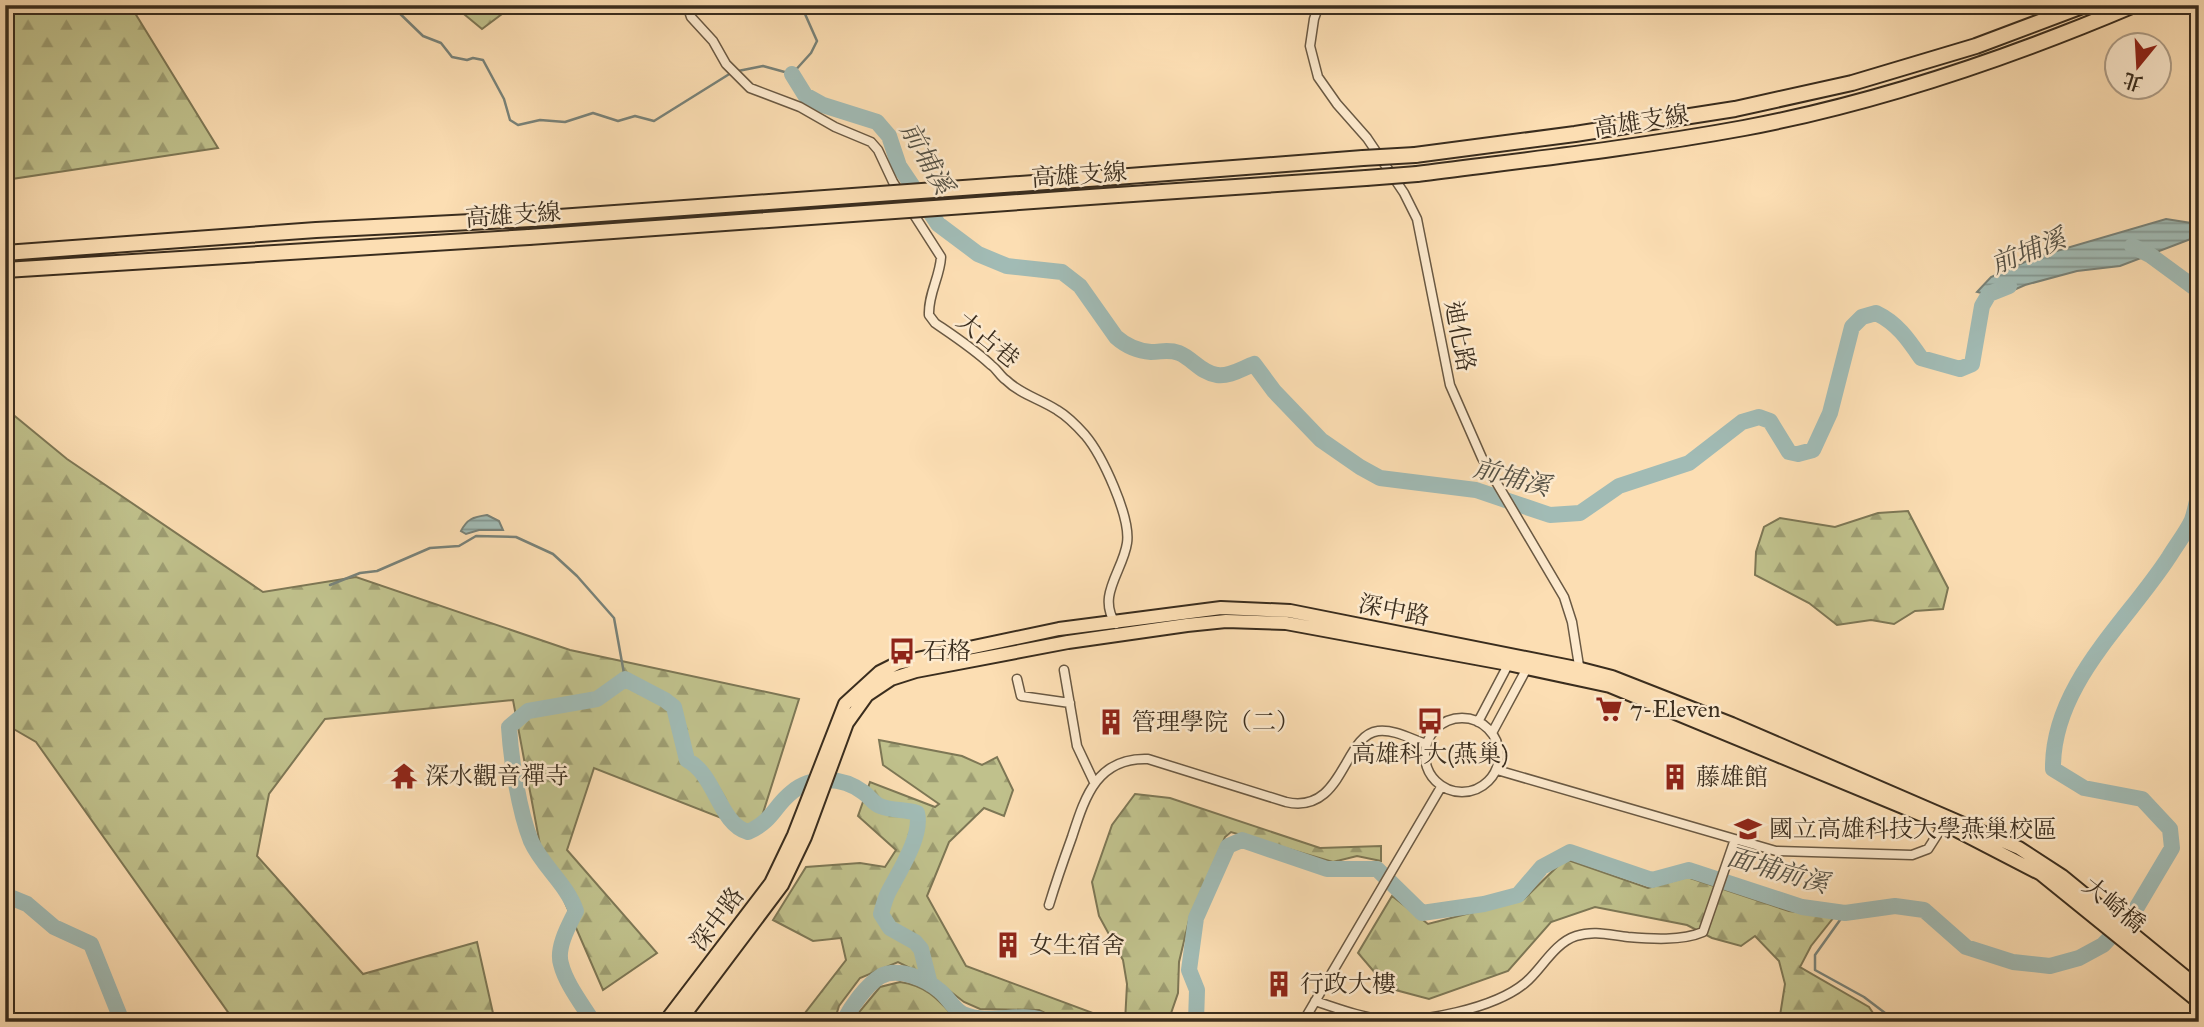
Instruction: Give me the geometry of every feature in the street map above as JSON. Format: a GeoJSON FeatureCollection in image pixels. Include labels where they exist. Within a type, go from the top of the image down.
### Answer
{"type":"FeatureCollection","features":[{"type":"Feature","properties":{"kind":"highway","name":"高雄支線"},"geometry":{"type":"LineString","coordinates":[[5,253],[317,230],[531,219],[1415,155],[1575,134],[1748,106],[1852,83],[1976,46],[2085,5]]}},
{"type":"Feature","properties":{"kind":"highway","name":"高雄支線"},"geometry":{"type":"LineString","coordinates":[[5,270],[529,237],[1417,174],[1580,153],[1745,127],[1861,101],[1979,64],[2083,27],[2134,5]]}},
{"type":"Feature","properties":{"kind":"main road","name":"深中路"},"geometry":{"type":"LineString","coordinates":[[841,724],[849,698],[880,672],[898,663],[1112,617],[1221,607],[1267,609],[1290,611],[1580,674],[1946,820]]}},
{"type":"Feature","properties":{"kind":"main road","name":"深中路"},"geometry":{"type":"LineString","coordinates":[[841,724],[867,695],[891,679],[929,668],[1125,634],[1226,621],[1286,623],[1508,664],[1524,662]]}},
{"type":"Feature","properties":{"kind":"main road"},"geometry":{"type":"LineString","coordinates":[[800,836],[841,724]]}},
{"type":"Feature","properties":{"kind":"main road","name":"大崎橋"},"geometry":{"type":"LineString","coordinates":[[1946,820],[2041,874],[2164,966]]}},
{"type":"Feature","properties":{"kind":"main road","name":"大崎橋"},"geometry":{"type":"LineString","coordinates":[[1946,820],[2019,848],[2062,876],[2164,966]]}},
{"type":"Feature","properties":{"kind":"main road","name":"深中路"},"geometry":{"type":"LineString","coordinates":[[665,1022],[771,883],[800,836]]}},
{"type":"Feature","properties":{"kind":"main road","name":"深中路"},"geometry":{"type":"LineString","coordinates":[[679,1022],[782,885],[800,836]]}},
{"type":"Feature","properties":{"kind":"main road"},"geometry":{"type":"LineString","coordinates":[[2164,966],[2199,988]]}},
{"type":"Feature","properties":{"kind":"main road"},"geometry":{"type":"LineString","coordinates":[[2164,966],[2199,1002]]}},
{"type":"Feature","properties":{"kind":"street","name":"大占巷"},"geometry":{"type":"LineString","coordinates":[[687,5],[691,17],[713,41],[726,64],[750,88],[800,107],[835,127],[871,142],[878,150],[892,182],[941,257],[930,292],[929,315],[935,323],[994,367],[1006,381],[1057,410],[1087,436],[1114,489],[1126,521],[1128,542],[1110,593],[1112,617]]}},
{"type":"Feature","properties":{"kind":"street","name":"迪化路"},"geometry":{"type":"LineString","coordinates":[[1319,5],[1310,46],[1318,77],[1367,138],[1404,193],[1417,219],[1450,385],[1482,458],[1564,597],[1580,674]]}},
{"type":"Feature","properties":{"kind":"street"},"geometry":{"type":"LineString","coordinates":[[1112,617],[1125,634]]}},
{"type":"Feature","properties":{"kind":"street"},"geometry":{"type":"LineString","coordinates":[[1492,733],[1524,662]]}},
{"type":"Feature","properties":{"kind":"street"},"geometry":{"type":"LineString","coordinates":[[1478,722],[1508,664]]}},
{"type":"Feature","properties":{"kind":"street"},"geometry":{"type":"LineString","coordinates":[[1064,670],[1077,746],[1094,782]]}},
{"type":"Feature","properties":{"kind":"street"},"geometry":{"type":"LineString","coordinates":[[1017,679],[1021,696],[1070,703]]}},
{"type":"Feature","properties":{"kind":"street"},"geometry":{"type":"LineString","coordinates":[[1461,718],[1478,722],[1492,733],[1499,755],[1497,771],[1492,779],[1474,790],[1452,791],[1441,787],[1432,779],[1424,756],[1431,733],[1439,725],[1461,718]]}},
{"type":"Feature","properties":{"kind":"street"},"geometry":{"type":"LineString","coordinates":[[1049,905],[1086,793],[1094,782],[1121,763],[1134,758],[1148,759],[1286,802],[1304,803],[1324,794],[1337,780],[1366,735],[1389,731],[1426,744]]}},
{"type":"Feature","properties":{"kind":"street"},"geometry":{"type":"LineString","coordinates":[[1497,771],[1733,843],[1776,851],[1912,855],[1928,849],[1946,820]]}},
{"type":"Feature","properties":{"kind":"street"},"geometry":{"type":"LineString","coordinates":[[1303,1022],[1441,787]]}},
{"type":"Feature","properties":{"kind":"street"},"geometry":{"type":"LineString","coordinates":[[1315,1001],[1350,1013],[1383,1020],[1432,1016],[1480,1007],[1511,993],[1527,981],[1546,957],[1573,936],[1596,932],[1630,937],[1692,937],[1703,932],[1733,843]]}},
{"type":"Feature","properties":{"kind":"green space"},"geometry":{"type":"Polygon","coordinates":[[[5,5],[130,5],[218,148],[5,180],[5,5]]]}},
{"type":"Feature","properties":{"kind":"green space"},"geometry":{"type":"Polygon","coordinates":[[[453,5],[514,5],[482,29],[453,5]]]}},
{"type":"Feature","properties":{"kind":"green space"},"geometry":{"type":"Polygon","coordinates":[[[5,408],[67,459],[263,592],[356,577],[570,650],[799,699],[757,832],[594,768],[567,850],[657,953],[603,990],[540,845],[513,700],[325,719],[269,794],[257,856],[363,974],[477,942],[495,1022],[235,1022],[36,742],[5,724],[5,408]]]}},
{"type":"Feature","properties":{"kind":"green space"},"geometry":{"type":"Polygon","coordinates":[[[1908,511],[1948,588],[1943,609],[1915,611],[1894,624],[1871,620],[1837,625],[1809,603],[1755,575],[1756,552],[1764,527],[1780,518],[1835,527],[1878,513],[1908,511]]]}},
{"type":"Feature","properties":{"kind":"green space"},"geometry":{"type":"Polygon","coordinates":[[[879,740],[962,756],[982,765],[997,757],[1013,790],[1004,816],[984,808],[949,842],[927,896],[966,966],[1117,1022],[1063,1022],[1039,1010],[980,1009],[964,1002],[937,981],[898,962],[860,978],[839,1006],[834,1022],[798,1022],[846,960],[841,938],[813,941],[773,920],[806,867],[860,863],[885,867],[896,850],[858,816],[870,782],[935,807],[939,804],[883,765],[879,740]]]}},
{"type":"Feature","properties":{"kind":"green space"},"geometry":{"type":"Polygon","coordinates":[[[1135,794],[1170,798],[1320,848],[1381,846],[1381,861],[1357,856],[1333,862],[1231,832],[1225,837],[1190,916],[1179,962],[1178,993],[1168,1022],[1125,1022],[1127,984],[1123,960],[1099,916],[1092,882],[1112,825],[1135,794]]]}},
{"type":"Feature","properties":{"kind":"green space"},"geometry":{"type":"Polygon","coordinates":[[[1565,859],[1648,888],[1687,877],[1789,911],[1834,917],[1811,946],[1800,967],[1869,1007],[1879,1022],[1779,1022],[1785,984],[1779,961],[1755,936],[1741,946],[1712,938],[1687,925],[1595,907],[1551,922],[1508,971],[1429,999],[1388,988],[1358,953],[1392,896],[1428,924],[1524,899],[1565,859]]]}},
{"type":"Feature","properties":{"kind":"green space"},"geometry":{"type":"Polygon","coordinates":[[[900,982],[926,991],[959,1022],[851,1022],[880,987],[900,982]]]}},
{"type":"Feature","properties":{"kind":"water"},"geometry":{"type":"Polygon","coordinates":[[[2166,219],[2191,223],[2197,229],[2196,237],[2120,266],[2077,271],[2025,285],[1998,297],[1977,292],[1991,277],[2036,257],[2166,219]]]}},
{"type":"Feature","properties":{"kind":"water"},"geometry":{"type":"Polygon","coordinates":[[[487,515],[499,521],[503,530],[479,530],[466,534],[461,531],[471,519],[487,515]]]}},
{"type":"Feature","properties":{"kind":"waterway"},"geometry":{"type":"LineString","coordinates":[[391,5],[423,36],[441,43],[452,57],[483,60],[504,99],[510,120],[518,125],[540,120],[565,122],[593,113],[618,121],[635,116],[654,121],[731,73]]}},
{"type":"Feature","properties":{"kind":"waterway"},"geometry":{"type":"LineString","coordinates":[[738,71],[763,66],[792,74],[811,53],[817,41],[801,5]]}},
{"type":"Feature","properties":{"kind":"waterway","name":"前埔溪"},"geometry":{"type":"LineString","coordinates":[[792,74],[805,95],[823,105],[877,122],[889,136],[899,166],[938,224],[978,254],[1007,266],[1062,272],[1080,286],[1123,343],[1151,352],[1179,353],[1211,374],[1217,375],[1254,364],[1274,391],[1321,440],[1380,478],[1476,490],[1550,515],[1580,513],[1619,486],[1689,463],[1742,422],[1759,417],[1770,421],[1789,452],[1798,454],[1813,450],[1830,413],[1852,327],[1862,317],[1876,313],[1896,327],[1921,358],[1960,369],[1972,364],[1982,306],[1989,294],[2009,286]]}},
{"type":"Feature","properties":{"kind":"waterway","name":"前埔溪"},"geometry":{"type":"LineString","coordinates":[[2132,246],[2150,255],[2199,291]]}},
{"type":"Feature","properties":{"kind":"waterway","name":"面埔前溪"},"geometry":{"type":"LineString","coordinates":[[1196,1022],[1197,990],[1189,970],[1196,918],[1228,846],[1242,840],[1327,869],[1377,869],[1422,913],[1484,904],[1518,895],[1542,867],[1570,852],[1652,880],[1689,870],[1802,907],[1845,913],[1895,906],[1924,910],[1966,947],[2013,962],[2050,966],[2079,958],[2103,945],[2134,912],[2172,848],[2170,829],[2142,799],[2084,788],[2053,769],[2056,738],[2078,682],[2094,656],[2152,582],[2184,534],[2192,520],[2199,494]]}},
{"type":"Feature","properties":{"kind":"waterway"},"geometry":{"type":"LineString","coordinates":[[330,585],[360,573],[377,571],[430,548],[459,546],[476,536],[516,537],[553,554],[577,576],[614,618],[625,679]]}},
{"type":"Feature","properties":{"kind":"waterway"},"geometry":{"type":"LineString","coordinates":[[593,1022],[570,986],[561,964],[560,951],[576,911],[567,892],[541,859],[531,841],[516,785],[509,727],[528,711],[597,699],[625,679],[674,707],[687,760],[705,776],[730,819],[748,832],[763,823],[792,792],[818,781],[846,783],[880,806],[917,813],[918,822],[913,843],[887,895],[881,914],[890,928],[915,942],[921,949],[930,984]]}},
{"type":"Feature","properties":{"kind":"waterway"},"geometry":{"type":"LineString","coordinates":[[5,895],[27,904],[54,927],[91,944],[121,1019],[127,1022]]}},
{"type":"Feature","properties":{"kind":"waterway"},"geometry":{"type":"LineString","coordinates":[[1845,913],[1815,955],[1815,970],[1864,997],[1893,1019],[1893,1022]]}},
{"type":"Feature","properties":{"kind":"waterway","name":"面埔前溪"},"geometry":{"type":"LineString","coordinates":[[843,1022],[870,985],[881,976],[896,973],[927,982],[963,1014],[984,1019],[1028,1017],[1048,1022]]}},
{"type":"Feature","properties":{"kind":"place","name":"石格"},"geometry":{"type":"Point","coordinates":[902,651]}},
{"type":"Feature","properties":{"kind":"place","name":"7-Eleven"},"geometry":{"type":"Point","coordinates":[1609,709]}},
{"type":"Feature","properties":{"kind":"place","name":"高雄科大(燕巢)"},"geometry":{"type":"Point","coordinates":[1430,721]}},
{"type":"Feature","properties":{"kind":"place","name":"管理學院（二）"},"geometry":{"type":"Point","coordinates":[1111,722]}},
{"type":"Feature","properties":{"kind":"place","name":"深水觀音禪寺"},"geometry":{"type":"Point","coordinates":[404,776]}},
{"type":"Feature","properties":{"kind":"place","name":"藤雄館"},"geometry":{"type":"Point","coordinates":[1675,777]}},
{"type":"Feature","properties":{"kind":"place","name":"國立高雄科技大學燕巢校區"},"geometry":{"type":"Point","coordinates":[1748,829]}},
{"type":"Feature","properties":{"kind":"place","name":"女生宿舍"},"geometry":{"type":"Point","coordinates":[1008,945]}},
{"type":"Feature","properties":{"kind":"place","name":"行政大樓"},"geometry":{"type":"Point","coordinates":[1279,984]}}]}
